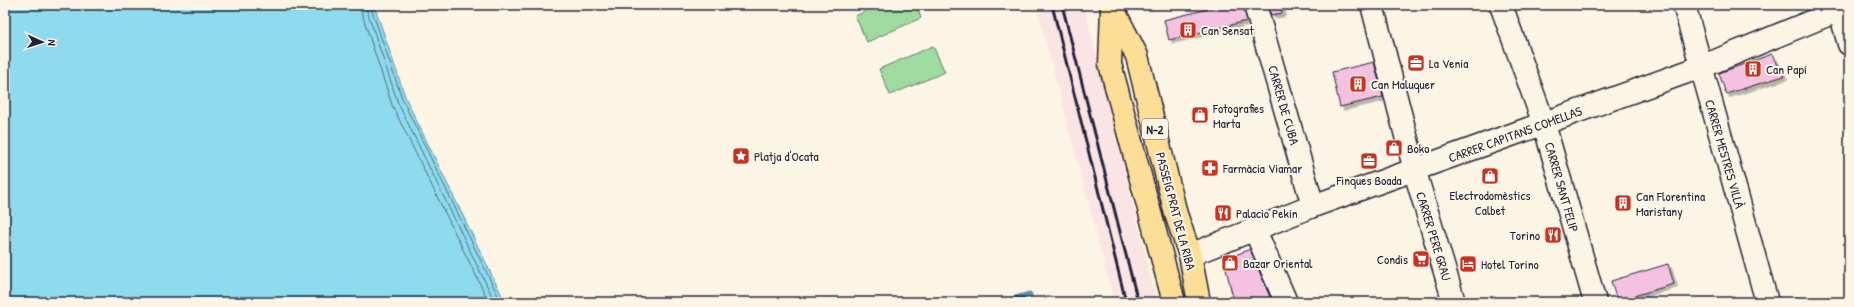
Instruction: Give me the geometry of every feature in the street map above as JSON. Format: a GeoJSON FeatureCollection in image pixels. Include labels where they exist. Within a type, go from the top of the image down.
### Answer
{"type":"FeatureCollection","features":[{"type":"Feature","properties":{"kind":"main road","name":"N-2"},"geometry":{"type":"LineString","coordinates":[[1112,6],[1110,64],[1174,302]]}},
{"type":"Feature","properties":{"kind":"main road","name":"PASSEIG PRAT DE LA RIBA"},"geometry":{"type":"LineString","coordinates":[[1112,6],[1137,56],[1176,214],[1190,254],[1199,302]]}},
{"type":"Feature","properties":{"kind":"main road","name":"N-2"},"geometry":{"type":"LineString","coordinates":[[1110,64],[1136,118],[1161,222],[1171,245],[1190,254]]}},
{"type":"Feature","properties":{"kind":"street","name":"CARRER DE CUBA"},"geometry":{"type":"LineString","coordinates":[[1255,5],[1313,206]]}},
{"type":"Feature","properties":{"kind":"street","name":"CARRER PERE GRAU"},"geometry":{"type":"LineString","coordinates":[[1372,5],[1415,170],[1454,302]]}},
{"type":"Feature","properties":{"kind":"street","name":"CARRER SANT FELIP"},"geometry":{"type":"LineString","coordinates":[[1501,5],[1544,124],[1595,302]]}},
{"type":"Feature","properties":{"kind":"street","name":"CARRER MESTRES VILLÀ"},"geometry":{"type":"LineString","coordinates":[[1684,5],[1766,302]]}},
{"type":"Feature","properties":{"kind":"street","name":"CARRER CAPITANS COMELLAS"},"geometry":{"type":"LineString","coordinates":[[1190,254],[1255,230],[1313,206],[1701,67],[1842,7]]}},
{"type":"Feature","properties":{"kind":"street"},"geometry":{"type":"LineString","coordinates":[[1842,7],[1849,44]]}},
{"type":"Feature","properties":{"kind":"street"},"geometry":{"type":"LineString","coordinates":[[1255,230],[1286,302]]}},
{"type":"Feature","properties":{"kind":"shaded area"},"geometry":{"type":"Polygon","coordinates":[[[1036,5],[1084,5],[1157,302],[1114,302],[1036,5]]]}},
{"type":"Feature","properties":{"kind":"green space"},"geometry":{"type":"Polygon","coordinates":[[[879,5],[916,5],[921,18],[867,42],[855,16],[879,5]]]}},
{"type":"Feature","properties":{"kind":"green space"},"geometry":{"type":"Polygon","coordinates":[[[933,46],[945,72],[890,95],[879,69],[933,46]]]}},
{"type":"Feature","properties":{"kind":"water"},"geometry":{"type":"Polygon","coordinates":[[[5,5],[374,5],[406,99],[505,302],[5,302],[5,5]]]}},
{"type":"Feature","properties":{"kind":"building","name":"Can Sensat"},"geometry":{"type":"Polygon","coordinates":[[[1224,5],[1243,5],[1247,21],[1169,40],[1164,20],[1224,5]]]}},
{"type":"Feature","properties":{"kind":"building"},"geometry":{"type":"Polygon","coordinates":[[[1268,5],[1282,5],[1282,13],[1271,15],[1268,5]]]}},
{"type":"Feature","properties":{"kind":"building","name":"Can Papí"},"geometry":{"type":"Polygon","coordinates":[[[1772,54],[1784,76],[1726,94],[1719,73],[1772,54]]]}},
{"type":"Feature","properties":{"kind":"building","name":"Can Maluquer"},"geometry":{"type":"Polygon","coordinates":[[[1374,62],[1383,97],[1340,107],[1332,72],[1374,62]]]}},
{"type":"Feature","properties":{"kind":"building"},"geometry":{"type":"Polygon","coordinates":[[[1250,249],[1272,302],[1234,302],[1224,260],[1250,249]]]}},
{"type":"Feature","properties":{"kind":"building"},"geometry":{"type":"Polygon","coordinates":[[[1668,264],[1674,284],[1617,301],[1611,281],[1668,264]]]}},
{"type":"Feature","properties":{"kind":"waterway"},"geometry":{"type":"LineString","coordinates":[[1006,302],[1029,295]]}},
{"type":"Feature","properties":{"kind":"railway"},"geometry":{"type":"LineString","coordinates":[[1052,5],[1126,302]]}},
{"type":"Feature","properties":{"kind":"railway"},"geometry":{"type":"LineString","coordinates":[[1062,5],[1138,302]]}},
{"type":"Feature","properties":{"kind":"place","name":"Can Sensat"},"geometry":{"type":"Point","coordinates":[1188,30]}},
{"type":"Feature","properties":{"kind":"place","name":"La Venia"},"geometry":{"type":"Point","coordinates":[1416,63]}},
{"type":"Feature","properties":{"kind":"place","name":"Can Papí"},"geometry":{"type":"Point","coordinates":[1753,69]}},
{"type":"Feature","properties":{"kind":"place","name":"Can Maluquer"},"geometry":{"type":"Point","coordinates":[1358,84]}},
{"type":"Feature","properties":{"kind":"place","name":"Fotografies Marta"},"geometry":{"type":"Point","coordinates":[1200,115]}},
{"type":"Feature","properties":{"kind":"place","name":"Boko"},"geometry":{"type":"Point","coordinates":[1394,148]}},
{"type":"Feature","properties":{"kind":"place","name":"Platja d'Ocata"},"geometry":{"type":"Point","coordinates":[741,156]}},
{"type":"Feature","properties":{"kind":"place","name":"Finques Boada"},"geometry":{"type":"Point","coordinates":[1369,161]}},
{"type":"Feature","properties":{"kind":"place","name":"Farmàcia Viamar"},"geometry":{"type":"Point","coordinates":[1210,168]}},
{"type":"Feature","properties":{"kind":"place","name":"Electrodomèstics Calbet"},"geometry":{"type":"Point","coordinates":[1490,176]}},
{"type":"Feature","properties":{"kind":"place","name":"Can Florentina Maristany"},"geometry":{"type":"Point","coordinates":[1623,203]}},
{"type":"Feature","properties":{"kind":"place","name":"Palacio Pekín"},"geometry":{"type":"Point","coordinates":[1223,213]}},
{"type":"Feature","properties":{"kind":"place","name":"Torino"},"geometry":{"type":"Point","coordinates":[1553,235]}},
{"type":"Feature","properties":{"kind":"place","name":"Condis"},"geometry":{"type":"Point","coordinates":[1421,259]}},
{"type":"Feature","properties":{"kind":"place","name":"Bazar Oriental"},"geometry":{"type":"Point","coordinates":[1230,263]}},
{"type":"Feature","properties":{"kind":"place","name":"Hotel Torino"},"geometry":{"type":"Point","coordinates":[1468,264]}}]}
